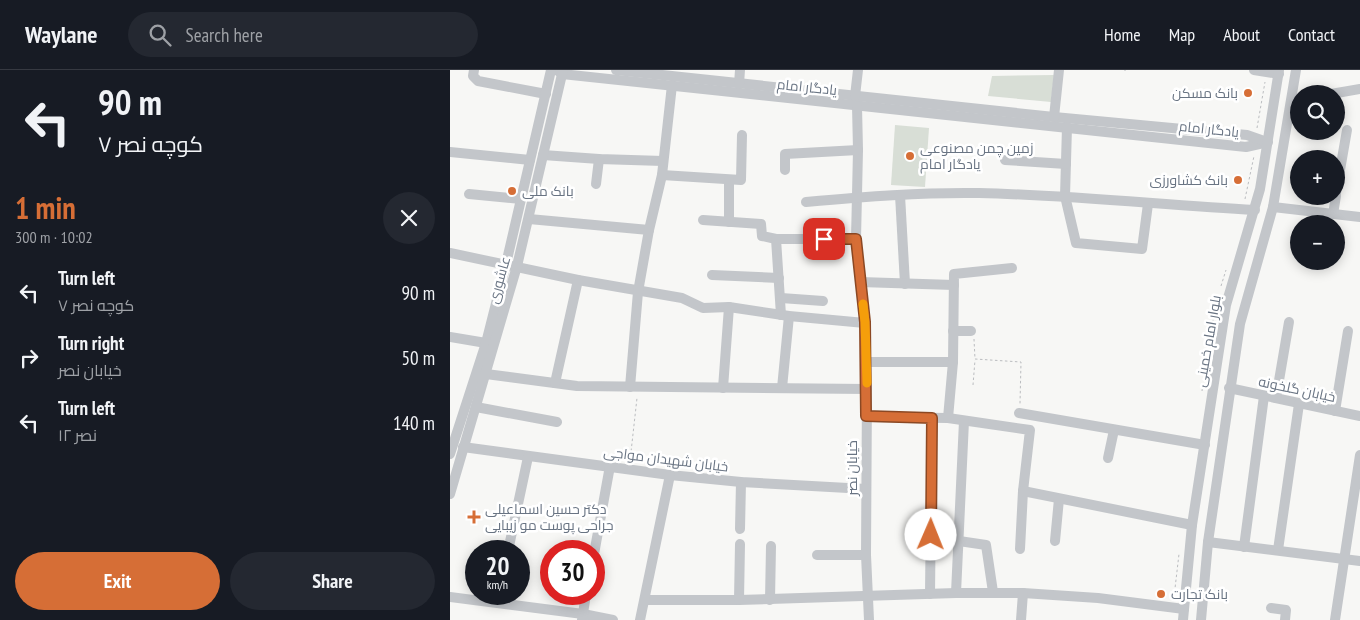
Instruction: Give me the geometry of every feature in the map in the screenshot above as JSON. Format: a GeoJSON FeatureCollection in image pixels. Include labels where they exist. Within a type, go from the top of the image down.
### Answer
{"type":"FeatureCollection","features":[{"type":"Feature","properties":{"kind":"street"},"geometry":{"type":"LineString","coordinates":[[474,70],[473,76],[478,81],[546,94]]}},
{"type":"Feature","properties":{"kind":"street","name":"عاشوری"},"geometry":{"type":"LineString","coordinates":[[450,454],[486,343],[502,263],[521,199],[551,70]]}},
{"type":"Feature","properties":{"kind":"street","name":"یادگار امام"},"geometry":{"type":"LineString","coordinates":[[616,70],[739,84],[856,101]]}},
{"type":"Feature","properties":{"kind":"street"},"geometry":{"type":"LineString","coordinates":[[739,84],[740,70]]}},
{"type":"Feature","properties":{"kind":"street","name":"خیابان نصر"},"geometry":{"type":"LineString","coordinates":[[858,70],[856,101],[858,150],[856,239],[865,322],[867,389],[866,554],[869,620]]}},
{"type":"Feature","properties":{"kind":"street"},"geometry":{"type":"LineString","coordinates":[[1054,117],[1059,70]]}},
{"type":"Feature","properties":{"kind":"street"},"geometry":{"type":"LineString","coordinates":[[1254,70],[1279,72]]}},
{"type":"Feature","properties":{"kind":"street","name":"بلوار امام خمینی"},"geometry":{"type":"LineString","coordinates":[[1295,85],[1296,70]]}},
{"type":"Feature","properties":{"kind":"street","name":"عاشوری"},"geometry":{"type":"LineString","coordinates":[[450,494],[517,266],[544,155],[561,71]]}},
{"type":"Feature","properties":{"kind":"street","name":"یادگار امام"},"geometry":{"type":"LineString","coordinates":[[561,71],[672,85],[1247,135],[1268,142]]}},
{"type":"Feature","properties":{"kind":"street","name":"بلوار امام خمینی"},"geometry":{"type":"LineString","coordinates":[[1183,620],[1192,525],[1226,305],[1260,189],[1279,72]]}},
{"type":"Feature","properties":{"kind":"street"},"geometry":{"type":"LineString","coordinates":[[634,387],[638,292],[649,230],[662,175],[672,85]]}},
{"type":"Feature","properties":{"kind":"street"},"geometry":{"type":"LineString","coordinates":[[1345,92],[1360,89]]}},
{"type":"Feature","properties":{"kind":"street","name":"یادگار امام"},"geometry":{"type":"LineString","coordinates":[[957,110],[1067,127],[1246,147],[1268,142]]}},
{"type":"Feature","properties":{"kind":"street","name":"بلوار امام خمینی"},"geometry":{"type":"LineString","coordinates":[[1201,620],[1216,476],[1240,324],[1273,207],[1290,124]]}},
{"type":"Feature","properties":{"kind":"street"},"geometry":{"type":"LineString","coordinates":[[1067,127],[1065,196],[1076,243],[1142,249],[1148,204]]}},
{"type":"Feature","properties":{"kind":"street"},"geometry":{"type":"LineString","coordinates":[[1344,150],[1347,130]]}},
{"type":"Feature","properties":{"kind":"street"},"geometry":{"type":"LineString","coordinates":[[662,175],[741,180],[742,136]]}},
{"type":"Feature","properties":{"kind":"street"},"geometry":{"type":"LineString","coordinates":[[785,170],[785,154],[858,150]]}},
{"type":"Feature","properties":{"kind":"street"},"geometry":{"type":"LineString","coordinates":[[450,152],[530,160]]}},
{"type":"Feature","properties":{"kind":"street"},"geometry":{"type":"LineString","coordinates":[[544,155],[663,161]]}},
{"type":"Feature","properties":{"kind":"street"},"geometry":{"type":"LineString","coordinates":[[596,184],[598,159]]}},
{"type":"Feature","properties":{"kind":"street"},"geometry":{"type":"LineString","coordinates":[[1005,160],[1066,164]]}},
{"type":"Feature","properties":{"kind":"street"},"geometry":{"type":"LineString","coordinates":[[729,180],[729,222]]}},
{"type":"Feature","properties":{"kind":"street"},"geometry":{"type":"LineString","coordinates":[[806,202],[900,195],[977,193],[1065,196],[1148,204],[1255,210]]}},
{"type":"Feature","properties":{"kind":"street"},"geometry":{"type":"LineString","coordinates":[[469,194],[521,199]]}},
{"type":"Feature","properties":{"kind":"street"},"geometry":{"type":"LineString","coordinates":[[900,195],[905,284]]}},
{"type":"Feature","properties":{"kind":"street"},"geometry":{"type":"LineString","coordinates":[[1333,214],[1334,205]]}},
{"type":"Feature","properties":{"kind":"street"},"geometry":{"type":"LineString","coordinates":[[1273,207],[1360,216]]}},
{"type":"Feature","properties":{"kind":"street"},"geometry":{"type":"LineString","coordinates":[[529,219],[649,230]]}},
{"type":"Feature","properties":{"kind":"street"},"geometry":{"type":"LineString","coordinates":[[703,220],[761,224],[762,236],[776,239],[856,239]]}},
{"type":"Feature","properties":{"kind":"street"},"geometry":{"type":"LineString","coordinates":[[776,239],[781,298],[785,316],[782,388]]}},
{"type":"Feature","properties":{"kind":"street"},"geometry":{"type":"LineString","coordinates":[[450,253],[638,292],[682,298],[703,308],[728,307],[785,316],[865,322]]}},
{"type":"Feature","properties":{"kind":"street"},"geometry":{"type":"LineString","coordinates":[[948,418],[953,362],[954,274],[1012,268]]}},
{"type":"Feature","properties":{"kind":"street"},"geometry":{"type":"LineString","coordinates":[[712,275],[780,278]]}},
{"type":"Feature","properties":{"kind":"street"},"geometry":{"type":"LineString","coordinates":[[555,383],[578,280]]}},
{"type":"Feature","properties":{"kind":"street"},"geometry":{"type":"LineString","coordinates":[[860,282],[954,285]]}},
{"type":"Feature","properties":{"kind":"street"},"geometry":{"type":"LineString","coordinates":[[781,298],[823,301]]}},
{"type":"Feature","properties":{"kind":"street"},"geometry":{"type":"LineString","coordinates":[[722,388],[728,307]]}},
{"type":"Feature","properties":{"kind":"street"},"geometry":{"type":"LineString","coordinates":[[1276,398],[1289,322]]}},
{"type":"Feature","properties":{"kind":"street"},"geometry":{"type":"LineString","coordinates":[[953,331],[971,331]]}},
{"type":"Feature","properties":{"kind":"street"},"geometry":{"type":"LineString","coordinates":[[1335,412],[1348,331]]}},
{"type":"Feature","properties":{"kind":"street"},"geometry":{"type":"LineString","coordinates":[[450,337],[486,343]]}},
{"type":"Feature","properties":{"kind":"street"},"geometry":{"type":"LineString","coordinates":[[866,362],[953,362]]}},
{"type":"Feature","properties":{"kind":"street"},"geometry":{"type":"LineString","coordinates":[[486,374],[577,386],[867,389]]}},
{"type":"Feature","properties":{"kind":"street","name":"خیابان گلخونه"},"geometry":{"type":"LineString","coordinates":[[1229,388],[1360,416]]}},
{"type":"Feature","properties":{"kind":"street"},"geometry":{"type":"LineString","coordinates":[[1244,546],[1264,396]]}},
{"type":"Feature","properties":{"kind":"street"},"geometry":{"type":"LineString","coordinates":[[1278,550],[1299,404]]}},
{"type":"Feature","properties":{"kind":"street"},"geometry":{"type":"LineString","coordinates":[[476,407],[557,422]]}},
{"type":"Feature","properties":{"kind":"street"},"geometry":{"type":"LineString","coordinates":[[1020,412],[1114,430],[1214,441],[1222,437]]}},
{"type":"Feature","properties":{"kind":"street"},"geometry":{"type":"LineString","coordinates":[[866,416],[948,418],[1030,430],[1023,491],[1020,549]]}},
{"type":"Feature","properties":{"kind":"street"},"geometry":{"type":"LineString","coordinates":[[930,594],[932,418]]}},
{"type":"Feature","properties":{"kind":"street"},"geometry":{"type":"LineString","coordinates":[[956,593],[964,421]]}},
{"type":"Feature","properties":{"kind":"street"},"geometry":{"type":"LineString","coordinates":[[1108,458],[1114,430]]}},
{"type":"Feature","properties":{"kind":"street","name":"خیابان شهیدان مواجی"},"geometry":{"type":"LineString","coordinates":[[463,447],[670,475],[741,482],[866,489]]}},
{"type":"Feature","properties":{"kind":"street"},"geometry":{"type":"LineString","coordinates":[[1335,620],[1360,455]]}},
{"type":"Feature","properties":{"kind":"street"},"geometry":{"type":"LineString","coordinates":[[510,540],[528,457]]}},
{"type":"Feature","properties":{"kind":"street"},"geometry":{"type":"LineString","coordinates":[[597,540],[610,466]]}},
{"type":"Feature","properties":{"kind":"street"},"geometry":{"type":"LineString","coordinates":[[1200,474],[1209,470],[1216,476]]}},
{"type":"Feature","properties":{"kind":"street"},"geometry":{"type":"LineString","coordinates":[[640,620],[670,475]]}},
{"type":"Feature","properties":{"kind":"street"},"geometry":{"type":"LineString","coordinates":[[740,529],[741,482]]}},
{"type":"Feature","properties":{"kind":"street"},"geometry":{"type":"LineString","coordinates":[[1023,491],[1192,525]]}},
{"type":"Feature","properties":{"kind":"street"},"geometry":{"type":"LineString","coordinates":[[1055,541],[1059,499]]}},
{"type":"Feature","properties":{"kind":"street"},"geometry":{"type":"LineString","coordinates":[[959,541],[986,544],[993,592]]}},
{"type":"Feature","properties":{"kind":"street"},"geometry":{"type":"LineString","coordinates":[[1208,542],[1360,561]]}},
{"type":"Feature","properties":{"kind":"street"},"geometry":{"type":"LineString","coordinates":[[739,600],[740,544]]}},
{"type":"Feature","properties":{"kind":"street"},"geometry":{"type":"LineString","coordinates":[[770,600],[771,546]]}},
{"type":"Feature","properties":{"kind":"street"},"geometry":{"type":"LineString","coordinates":[[817,555],[866,554]]}},
{"type":"Feature","properties":{"kind":"street"},"geometry":{"type":"LineString","coordinates":[[645,600],[770,600],[1022,592],[1098,598],[1184,609]]}},
{"type":"Feature","properties":{"kind":"street"},"geometry":{"type":"LineString","coordinates":[[1021,620],[1022,592]]}},
{"type":"Feature","properties":{"kind":"street"},"geometry":{"type":"LineString","coordinates":[[450,597],[465,597]]}},
{"type":"Feature","properties":{"kind":"street"},"geometry":{"type":"LineString","coordinates":[[530,605],[582,617],[613,620]]}},
{"type":"Feature","properties":{"kind":"street"},"geometry":{"type":"LineString","coordinates":[[1271,608],[1286,610],[1285,620]]}},
{"type":"Feature","properties":{"kind":"path"},"geometry":{"type":"LineString","coordinates":[[971,331],[974,336],[975,359],[973,384]]}},
{"type":"Feature","properties":{"kind":"path"},"geometry":{"type":"LineString","coordinates":[[975,359],[1021,362],[1020,412]]}},
{"type":"Feature","properties":{"kind":"path"},"geometry":{"type":"LineString","coordinates":[[629,469],[634,387]]}},
{"type":"Feature","properties":{"kind":"shaded area"},"geometry":{"type":"Polygon","coordinates":[[[1054,75],[1051,102],[988,96],[992,76],[1054,75]]]}},
{"type":"Feature","properties":{"kind":"shaded area","name":"زمین چمن مصنوعی یادگار امام"},"geometry":{"type":"Polygon","coordinates":[[[895,125],[929,128],[925,187],[891,185],[895,125]]]}},
{"type":"Feature","properties":{"kind":"slow traffic"},"geometry":{"type":"LineString","coordinates":[[863,304],[867,383]]}},
{"type":"Feature","properties":{"kind":"place","name":"بانک مسکن"},"geometry":{"type":"Point","coordinates":[1248,93]}},
{"type":"Feature","properties":{"kind":"place","name":"زمین چمن مصنوعی یادگار امام"},"geometry":{"type":"Point","coordinates":[910,156]}},
{"type":"Feature","properties":{"kind":"place","name":"بانک کشاورزی"},"geometry":{"type":"Point","coordinates":[1238,180]}},
{"type":"Feature","properties":{"kind":"place","name":"بانک ملی"},"geometry":{"type":"Point","coordinates":[512,191]}},
{"type":"Feature","properties":{"kind":"place","name":"دکتر حسین اسماعیلی جراحی پوست مو زیبایی"},"geometry":{"type":"Point","coordinates":[474,517]}},
{"type":"Feature","properties":{"kind":"place","name":"بانک تجارت"},"geometry":{"type":"Point","coordinates":[1161,594]}},
{"type":"Feature","properties":{"kind":"route"},"geometry":{"type":"LineString","coordinates":[[824,239],[856,239],[865,322],[866,416],[932,418],[931,535]]}}]}
